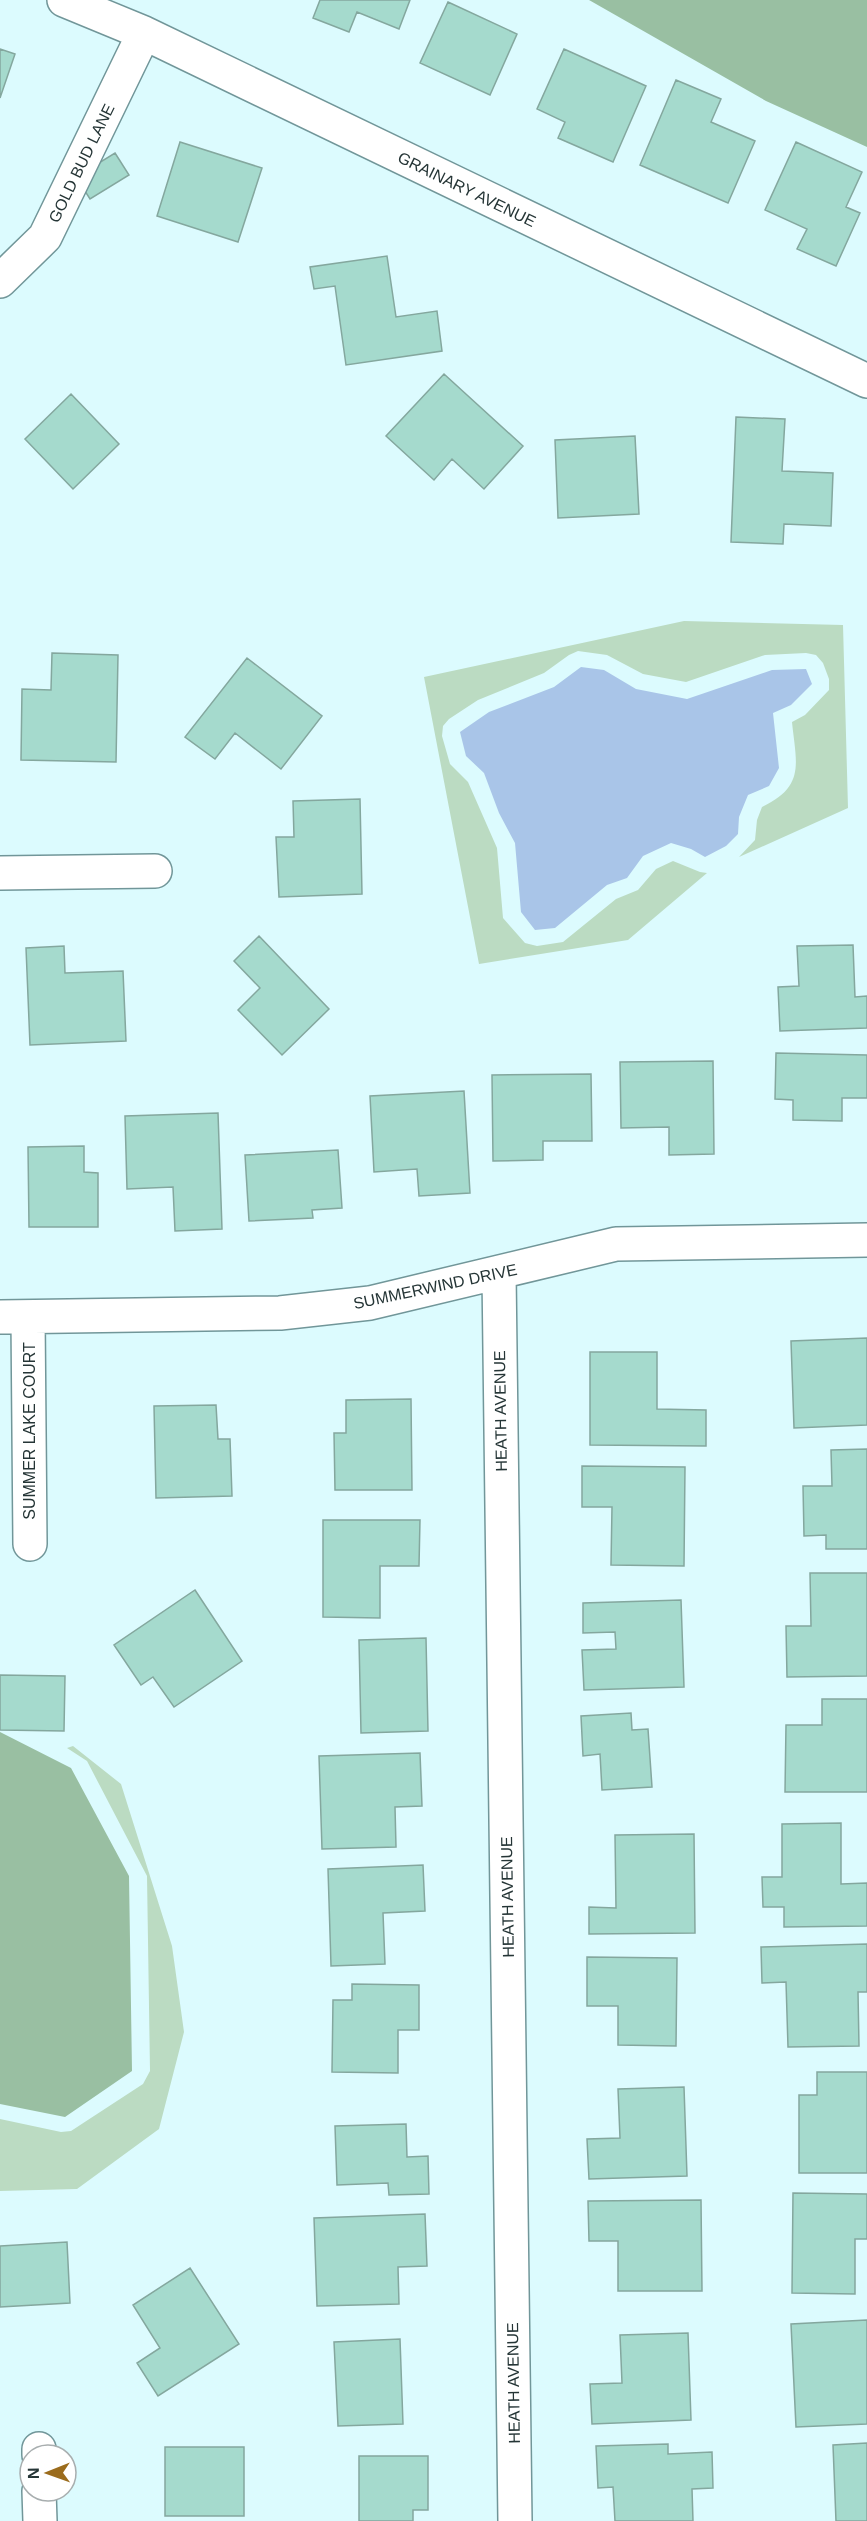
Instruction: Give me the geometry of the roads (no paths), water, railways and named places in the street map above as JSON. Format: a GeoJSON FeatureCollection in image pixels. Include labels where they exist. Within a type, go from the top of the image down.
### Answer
{"type":"FeatureCollection","features":[{"type":"Feature","properties":{"kind":"street","name":"GRAINARY AVENUE"},"geometry":{"type":"LineString","coordinates":[[64,0],[144,33],[867,381]]}},
{"type":"Feature","properties":{"kind":"street","name":"GOLD BUD LANE"},"geometry":{"type":"LineString","coordinates":[[0,281],[45,237],[144,33]]}},
{"type":"Feature","properties":{"kind":"street"},"geometry":{"type":"LineString","coordinates":[[0,873],[155,871]]}},
{"type":"Feature","properties":{"kind":"street","name":"SUMMERWIND DRIVE"},"geometry":{"type":"LineString","coordinates":[[14,1317],[280,1313],[369,1303],[616,1244],[867,1240]]}},
{"type":"Feature","properties":{"kind":"street","name":"HEATH AVENUE"},"geometry":{"type":"LineString","coordinates":[[499,1273],[515,2521]]}},
{"type":"Feature","properties":{"kind":"street","name":"SUMMER LAKE COURT"},"geometry":{"type":"LineString","coordinates":[[14,1317],[30,1545]]}},
{"type":"Feature","properties":{"kind":"street"},"geometry":{"type":"LineString","coordinates":[[39,2503],[40,2521]]}},
{"type":"Feature","properties":{"kind":"water"},"geometry":{"type":"Polygon","coordinates":[[[581,667],[604,670],[636,689],[687,699],[772,670],[806,669],[812,684],[791,705],[773,713],[779,768],[769,786],[748,795],[739,817],[738,834],[726,846],[705,857],[691,849],[671,843],[643,856],[627,878],[607,885],[555,928],[535,930],[521,912],[515,843],[499,813],[484,773],[466,756],[460,732],[489,712],[554,687],[581,667]]]}}]}
